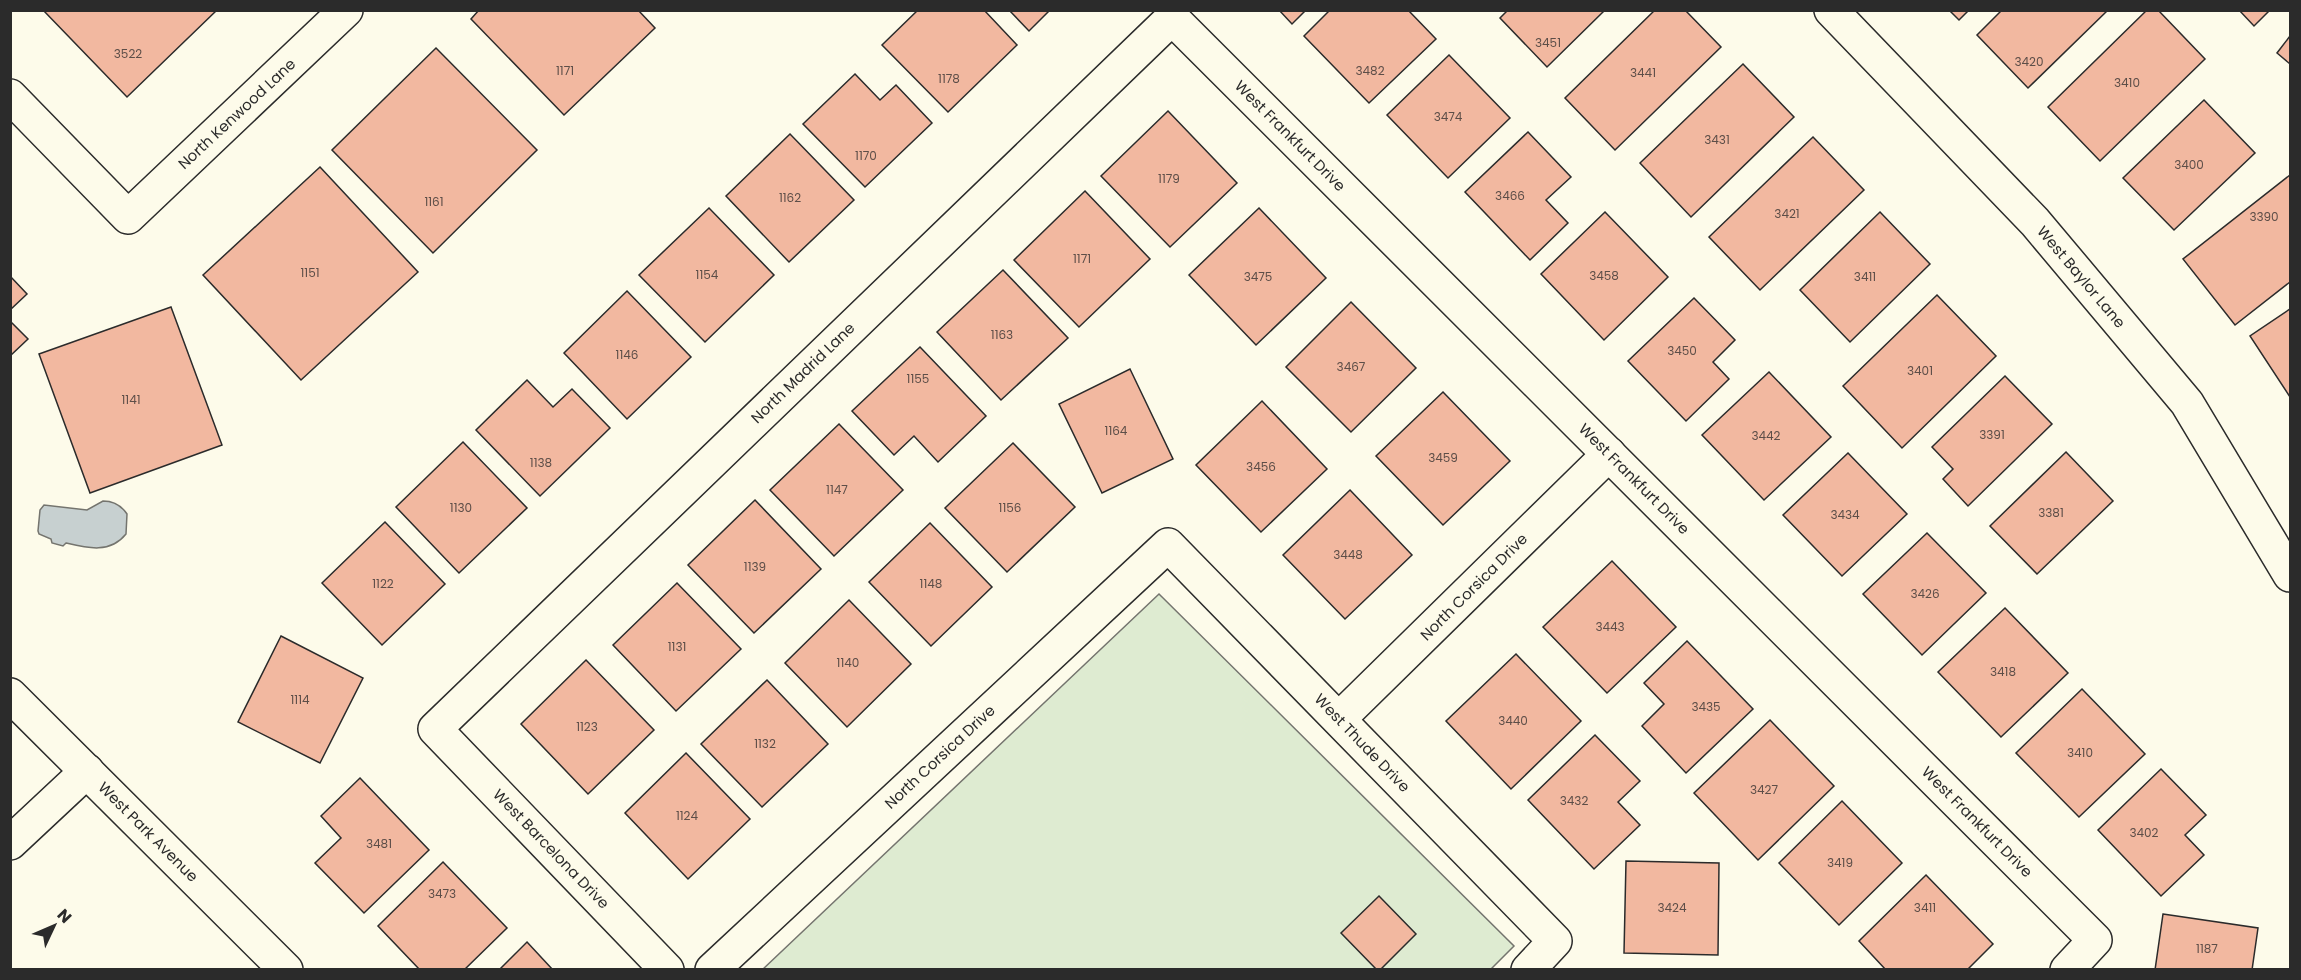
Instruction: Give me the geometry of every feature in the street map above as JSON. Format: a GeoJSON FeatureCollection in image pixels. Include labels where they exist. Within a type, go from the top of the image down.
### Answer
{"type":"FeatureCollection","features":[{"type":"Feature","properties":{"kind":"street","name":"North Kenwood Lane"},"geometry":{"type":"LineString","coordinates":[[10,96],[128,217],[346,10]]}},
{"type":"Feature","properties":{"kind":"street","name":"West Baylor Lane"},"geometry":{"type":"LineString","coordinates":[[1831,10],[2035,222],[2187,403],[2290,575]]}},
{"type":"Feature","properties":{"kind":"street","name":"West Frankfurt Drive"},"geometry":{"type":"LineString","coordinates":[[1172,18],[2096,940],[2067,969]]}},
{"type":"Feature","properties":{"kind":"street","name":"North Madrid Lane"},"geometry":{"type":"LineString","coordinates":[[435,729],[1172,18]]}},
{"type":"Feature","properties":{"kind":"street","name":"North Corsica Drive"},"geometry":{"type":"LineString","coordinates":[[1339,719],[1609,454]]}},
{"type":"Feature","properties":{"kind":"street","name":"North Corsica Drive"},"geometry":{"type":"LineString","coordinates":[[712,969],[1168,545]]}},
{"type":"Feature","properties":{"kind":"street","name":"West Thude Drive"},"geometry":{"type":"LineString","coordinates":[[1168,545],[1555,941],[1528,969]]}},
{"type":"Feature","properties":{"kind":"street","name":"West Park Avenue"},"geometry":{"type":"LineString","coordinates":[[10,695],[286,969]]}},
{"type":"Feature","properties":{"kind":"street","name":"West Barcelona Drive"},"geometry":{"type":"LineString","coordinates":[[435,729],[667,969]]}},
{"type":"Feature","properties":{"kind":"street"},"geometry":{"type":"LineString","coordinates":[[10,843],[87,771]]}},
{"type":"Feature","properties":{"kind":"green space"},"geometry":{"type":"Polygon","coordinates":[[[1159,594],[1514,946],[1490,970],[762,970],[1159,594]]]}},
{"type":"Feature","properties":{"kind":"shaded area"},"geometry":{"type":"Polygon","coordinates":[[[103,501],[117,504],[127,514],[126,534],[113,545],[90,548],[66,543],[63,546],[52,543],[51,539],[39,534],[40,510],[44,505],[87,510],[103,501]]]}},
{"type":"Feature","properties":{"kind":"building"},"geometry":{"type":"Polygon","coordinates":[[[43,10],[217,10],[127,97],[43,10]]]}},
{"type":"Feature","properties":{"kind":"building"},"geometry":{"type":"Polygon","coordinates":[[[479,10],[638,10],[655,28],[564,115],[471,19],[479,10]]]}},
{"type":"Feature","properties":{"kind":"building"},"geometry":{"type":"Polygon","coordinates":[[[918,10],[984,10],[1017,45],[948,112],[882,45],[918,10]]]}},
{"type":"Feature","properties":{"kind":"building"},"geometry":{"type":"Polygon","coordinates":[[[1009,10],[1050,10],[1029,31],[1009,10]]]}},
{"type":"Feature","properties":{"kind":"building"},"geometry":{"type":"Polygon","coordinates":[[[1279,10],[1306,10],[1292,24],[1279,10]]]}},
{"type":"Feature","properties":{"kind":"building"},"geometry":{"type":"Polygon","coordinates":[[[1330,10],[1408,10],[1436,39],[1369,103],[1304,36],[1330,10]]]}},
{"type":"Feature","properties":{"kind":"building"},"geometry":{"type":"Polygon","coordinates":[[[1508,10],[1605,10],[1547,67],[1500,18],[1508,10]]]}},
{"type":"Feature","properties":{"kind":"building"},"geometry":{"type":"Polygon","coordinates":[[[1655,10],[1685,10],[1721,47],[1615,150],[1565,98],[1655,10]]]}},
{"type":"Feature","properties":{"kind":"building"},"geometry":{"type":"Polygon","coordinates":[[[1949,10],[1969,10],[1959,20],[1949,10]]]}},
{"type":"Feature","properties":{"kind":"building"},"geometry":{"type":"Polygon","coordinates":[[[2002,10],[2108,10],[2028,88],[1977,35],[2002,10]]]}},
{"type":"Feature","properties":{"kind":"building"},"geometry":{"type":"Polygon","coordinates":[[[2147,10],[2158,10],[2205,59],[2100,161],[2048,107],[2147,10]]]}},
{"type":"Feature","properties":{"kind":"building"},"geometry":{"type":"Polygon","coordinates":[[[2239,10],[2270,10],[2254,26],[2239,10]]]}},
{"type":"Feature","properties":{"kind":"building"},"geometry":{"type":"Polygon","coordinates":[[[2290,36],[2290,64],[2277,53],[2290,36]]]}},
{"type":"Feature","properties":{"kind":"building"},"geometry":{"type":"Polygon","coordinates":[[[436,48],[537,150],[433,253],[332,150],[436,48]]]}},
{"type":"Feature","properties":{"kind":"building"},"geometry":{"type":"Polygon","coordinates":[[[1449,55],[1510,118],[1448,178],[1387,115],[1449,55]]]}},
{"type":"Feature","properties":{"kind":"building"},"geometry":{"type":"Polygon","coordinates":[[[1743,64],[1794,117],[1691,217],[1640,163],[1743,64]]]}},
{"type":"Feature","properties":{"kind":"building"},"geometry":{"type":"Polygon","coordinates":[[[855,74],[880,100],[896,85],[932,123],[865,187],[803,124],[855,74]]]}},
{"type":"Feature","properties":{"kind":"building"},"geometry":{"type":"Polygon","coordinates":[[[2204,100],[2255,153],[2174,230],[2123,178],[2204,100]]]}},
{"type":"Feature","properties":{"kind":"building"},"geometry":{"type":"Polygon","coordinates":[[[1168,111],[1237,183],[1170,247],[1101,176],[1168,111]]]}},
{"type":"Feature","properties":{"kind":"building"},"geometry":{"type":"Polygon","coordinates":[[[1528,132],[1571,177],[1546,200],[1568,223],[1530,260],[1465,192],[1528,132]]]}},
{"type":"Feature","properties":{"kind":"building"},"geometry":{"type":"Polygon","coordinates":[[[790,134],[854,200],[789,262],[726,196],[790,134]]]}},
{"type":"Feature","properties":{"kind":"building"},"geometry":{"type":"Polygon","coordinates":[[[1813,137],[1864,190],[1760,290],[1709,237],[1813,137]]]}},
{"type":"Feature","properties":{"kind":"building"},"geometry":{"type":"Polygon","coordinates":[[[320,167],[418,272],[301,380],[203,275],[320,167]]]}},
{"type":"Feature","properties":{"kind":"building"},"geometry":{"type":"Polygon","coordinates":[[[2290,175],[2290,282],[2235,325],[2183,259],[2290,175]]]}},
{"type":"Feature","properties":{"kind":"building"},"geometry":{"type":"Polygon","coordinates":[[[1085,191],[1150,259],[1079,327],[1014,260],[1085,191]]]}},
{"type":"Feature","properties":{"kind":"building"},"geometry":{"type":"Polygon","coordinates":[[[709,208],[774,275],[705,342],[639,275],[709,208]]]}},
{"type":"Feature","properties":{"kind":"building"},"geometry":{"type":"Polygon","coordinates":[[[1259,208],[1326,278],[1256,345],[1189,275],[1259,208]]]}},
{"type":"Feature","properties":{"kind":"building"},"geometry":{"type":"Polygon","coordinates":[[[1605,212],[1668,277],[1604,340],[1541,274],[1605,212]]]}},
{"type":"Feature","properties":{"kind":"building"},"geometry":{"type":"Polygon","coordinates":[[[1880,212],[1930,264],[1850,342],[1800,290],[1880,212]]]}},
{"type":"Feature","properties":{"kind":"building"},"geometry":{"type":"Polygon","coordinates":[[[1003,270],[1068,338],[1001,400],[937,332],[1003,270]]]}},
{"type":"Feature","properties":{"kind":"building"},"geometry":{"type":"Polygon","coordinates":[[[10,276],[27,294],[10,310],[10,276]]]}},
{"type":"Feature","properties":{"kind":"building"},"geometry":{"type":"Polygon","coordinates":[[[627,291],[691,357],[627,419],[564,353],[627,291]]]}},
{"type":"Feature","properties":{"kind":"building"},"geometry":{"type":"Polygon","coordinates":[[[1937,295],[1996,356],[1902,448],[1843,386],[1937,295]]]}},
{"type":"Feature","properties":{"kind":"building"},"geometry":{"type":"Polygon","coordinates":[[[1694,298],[1735,340],[1713,362],[1729,379],[1686,421],[1628,361],[1694,298]]]}},
{"type":"Feature","properties":{"kind":"building"},"geometry":{"type":"Polygon","coordinates":[[[1351,302],[1416,368],[1351,432],[1286,367],[1351,302]]]}},
{"type":"Feature","properties":{"kind":"building"},"geometry":{"type":"Polygon","coordinates":[[[171,307],[222,445],[90,493],[39,354],[171,307]]]}},
{"type":"Feature","properties":{"kind":"building"},"geometry":{"type":"Polygon","coordinates":[[[2290,309],[2290,397],[2250,336],[2290,309]]]}},
{"type":"Feature","properties":{"kind":"building"},"geometry":{"type":"Polygon","coordinates":[[[10,321],[28,339],[10,356],[10,321]]]}},
{"type":"Feature","properties":{"kind":"building"},"geometry":{"type":"Polygon","coordinates":[[[920,347],[986,416],[938,462],[914,436],[894,455],[852,411],[920,347]]]}},
{"type":"Feature","properties":{"kind":"building"},"geometry":{"type":"Polygon","coordinates":[[[1130,369],[1173,459],[1102,493],[1059,404],[1130,369]]]}},
{"type":"Feature","properties":{"kind":"building"},"geometry":{"type":"Polygon","coordinates":[[[1769,372],[1831,437],[1764,500],[1702,435],[1769,372]]]}},
{"type":"Feature","properties":{"kind":"building"},"geometry":{"type":"Polygon","coordinates":[[[2005,376],[2052,424],[1968,506],[1943,479],[1953,469],[1932,447],[2005,376]]]}},
{"type":"Feature","properties":{"kind":"building"},"geometry":{"type":"Polygon","coordinates":[[[527,380],[553,407],[572,389],[610,428],[540,496],[476,430],[527,380]]]}},
{"type":"Feature","properties":{"kind":"building"},"geometry":{"type":"Polygon","coordinates":[[[1443,392],[1510,461],[1443,525],[1376,456],[1443,392]]]}},
{"type":"Feature","properties":{"kind":"building"},"geometry":{"type":"Polygon","coordinates":[[[1262,401],[1327,469],[1261,532],[1196,465],[1262,401]]]}},
{"type":"Feature","properties":{"kind":"building"},"geometry":{"type":"Polygon","coordinates":[[[839,424],[903,490],[834,556],[770,490],[839,424]]]}},
{"type":"Feature","properties":{"kind":"building"},"geometry":{"type":"Polygon","coordinates":[[[463,442],[527,508],[459,573],[396,507],[463,442]]]}},
{"type":"Feature","properties":{"kind":"building"},"geometry":{"type":"Polygon","coordinates":[[[1013,443],[1075,507],[1007,572],[945,508],[1013,443]]]}},
{"type":"Feature","properties":{"kind":"building"},"geometry":{"type":"Polygon","coordinates":[[[2066,452],[2113,501],[2037,574],[1990,526],[2066,452]]]}},
{"type":"Feature","properties":{"kind":"building"},"geometry":{"type":"Polygon","coordinates":[[[1848,453],[1907,514],[1842,576],[1783,515],[1848,453]]]}},
{"type":"Feature","properties":{"kind":"building"},"geometry":{"type":"Polygon","coordinates":[[[1350,490],[1412,555],[1345,619],[1283,555],[1350,490]]]}},
{"type":"Feature","properties":{"kind":"building"},"geometry":{"type":"Polygon","coordinates":[[[755,500],[821,569],[754,633],[688,565],[755,500]]]}},
{"type":"Feature","properties":{"kind":"building"},"geometry":{"type":"Polygon","coordinates":[[[385,522],[445,584],[382,645],[322,583],[385,522]]]}},
{"type":"Feature","properties":{"kind":"building"},"geometry":{"type":"Polygon","coordinates":[[[930,523],[992,587],[931,646],[869,582],[930,523]]]}},
{"type":"Feature","properties":{"kind":"building"},"geometry":{"type":"Polygon","coordinates":[[[1927,533],[1986,593],[1922,655],[1863,594],[1927,533]]]}},
{"type":"Feature","properties":{"kind":"building"},"geometry":{"type":"Polygon","coordinates":[[[1612,561],[1676,627],[1607,693],[1543,627],[1612,561]]]}},
{"type":"Feature","properties":{"kind":"building"},"geometry":{"type":"Polygon","coordinates":[[[677,583],[741,649],[676,711],[613,645],[677,583]]]}},
{"type":"Feature","properties":{"kind":"building"},"geometry":{"type":"Polygon","coordinates":[[[849,600],[911,664],[847,727],[785,663],[849,600]]]}},
{"type":"Feature","properties":{"kind":"building"},"geometry":{"type":"Polygon","coordinates":[[[2005,608],[2068,673],[2001,737],[1938,672],[2005,608]]]}},
{"type":"Feature","properties":{"kind":"building"},"geometry":{"type":"Polygon","coordinates":[[[281,636],[363,678],[320,763],[238,722],[281,636]]]}},
{"type":"Feature","properties":{"kind":"building"},"geometry":{"type":"Polygon","coordinates":[[[1687,641],[1753,709],[1686,773],[1642,726],[1664,704],[1644,683],[1687,641]]]}},
{"type":"Feature","properties":{"kind":"building"},"geometry":{"type":"Polygon","coordinates":[[[1516,654],[1581,721],[1511,789],[1446,721],[1516,654]]]}},
{"type":"Feature","properties":{"kind":"building"},"geometry":{"type":"Polygon","coordinates":[[[586,660],[654,730],[588,794],[521,724],[586,660]]]}},
{"type":"Feature","properties":{"kind":"building"},"geometry":{"type":"Polygon","coordinates":[[[767,680],[828,744],[762,807],[701,744],[767,680]]]}},
{"type":"Feature","properties":{"kind":"building"},"geometry":{"type":"Polygon","coordinates":[[[2082,689],[2145,754],[2079,817],[2016,753],[2082,689]]]}},
{"type":"Feature","properties":{"kind":"building"},"geometry":{"type":"Polygon","coordinates":[[[1770,720],[1834,786],[1758,860],[1694,793],[1770,720]]]}},
{"type":"Feature","properties":{"kind":"building"},"geometry":{"type":"Polygon","coordinates":[[[1595,735],[1640,781],[1618,802],[1640,825],[1594,869],[1528,800],[1595,735]]]}},
{"type":"Feature","properties":{"kind":"building"},"geometry":{"type":"Polygon","coordinates":[[[686,753],[750,819],[688,879],[625,813],[686,753]]]}},
{"type":"Feature","properties":{"kind":"building"},"geometry":{"type":"Polygon","coordinates":[[[2161,769],[2206,815],[2185,835],[2204,855],[2161,896],[2098,830],[2161,769]]]}},
{"type":"Feature","properties":{"kind":"building"},"geometry":{"type":"Polygon","coordinates":[[[360,778],[429,850],[364,913],[315,863],[341,838],[321,816],[360,778]]]}},
{"type":"Feature","properties":{"kind":"building"},"geometry":{"type":"Polygon","coordinates":[[[1842,801],[1902,863],[1839,925],[1779,863],[1842,801]]]}},
{"type":"Feature","properties":{"kind":"building"},"geometry":{"type":"Polygon","coordinates":[[[1626,861],[1719,863],[1718,955],[1624,953],[1626,861]]]}},
{"type":"Feature","properties":{"kind":"building"},"geometry":{"type":"Polygon","coordinates":[[[443,862],[507,928],[464,970],[420,970],[378,926],[443,862]]]}},
{"type":"Feature","properties":{"kind":"building"},"geometry":{"type":"Polygon","coordinates":[[[1926,875],[1993,944],[1967,970],[1886,970],[1859,941],[1926,875]]]}},
{"type":"Feature","properties":{"kind":"building"},"geometry":{"type":"Polygon","coordinates":[[[1379,896],[1416,934],[1380,970],[1377,970],[1341,933],[1379,896]]]}},
{"type":"Feature","properties":{"kind":"building"},"geometry":{"type":"Polygon","coordinates":[[[2163,914],[2258,928],[2252,970],[2155,970],[2163,914]]]}},
{"type":"Feature","properties":{"kind":"building"},"geometry":{"type":"Polygon","coordinates":[[[527,942],[553,970],[499,970],[527,942]]]}}]}
